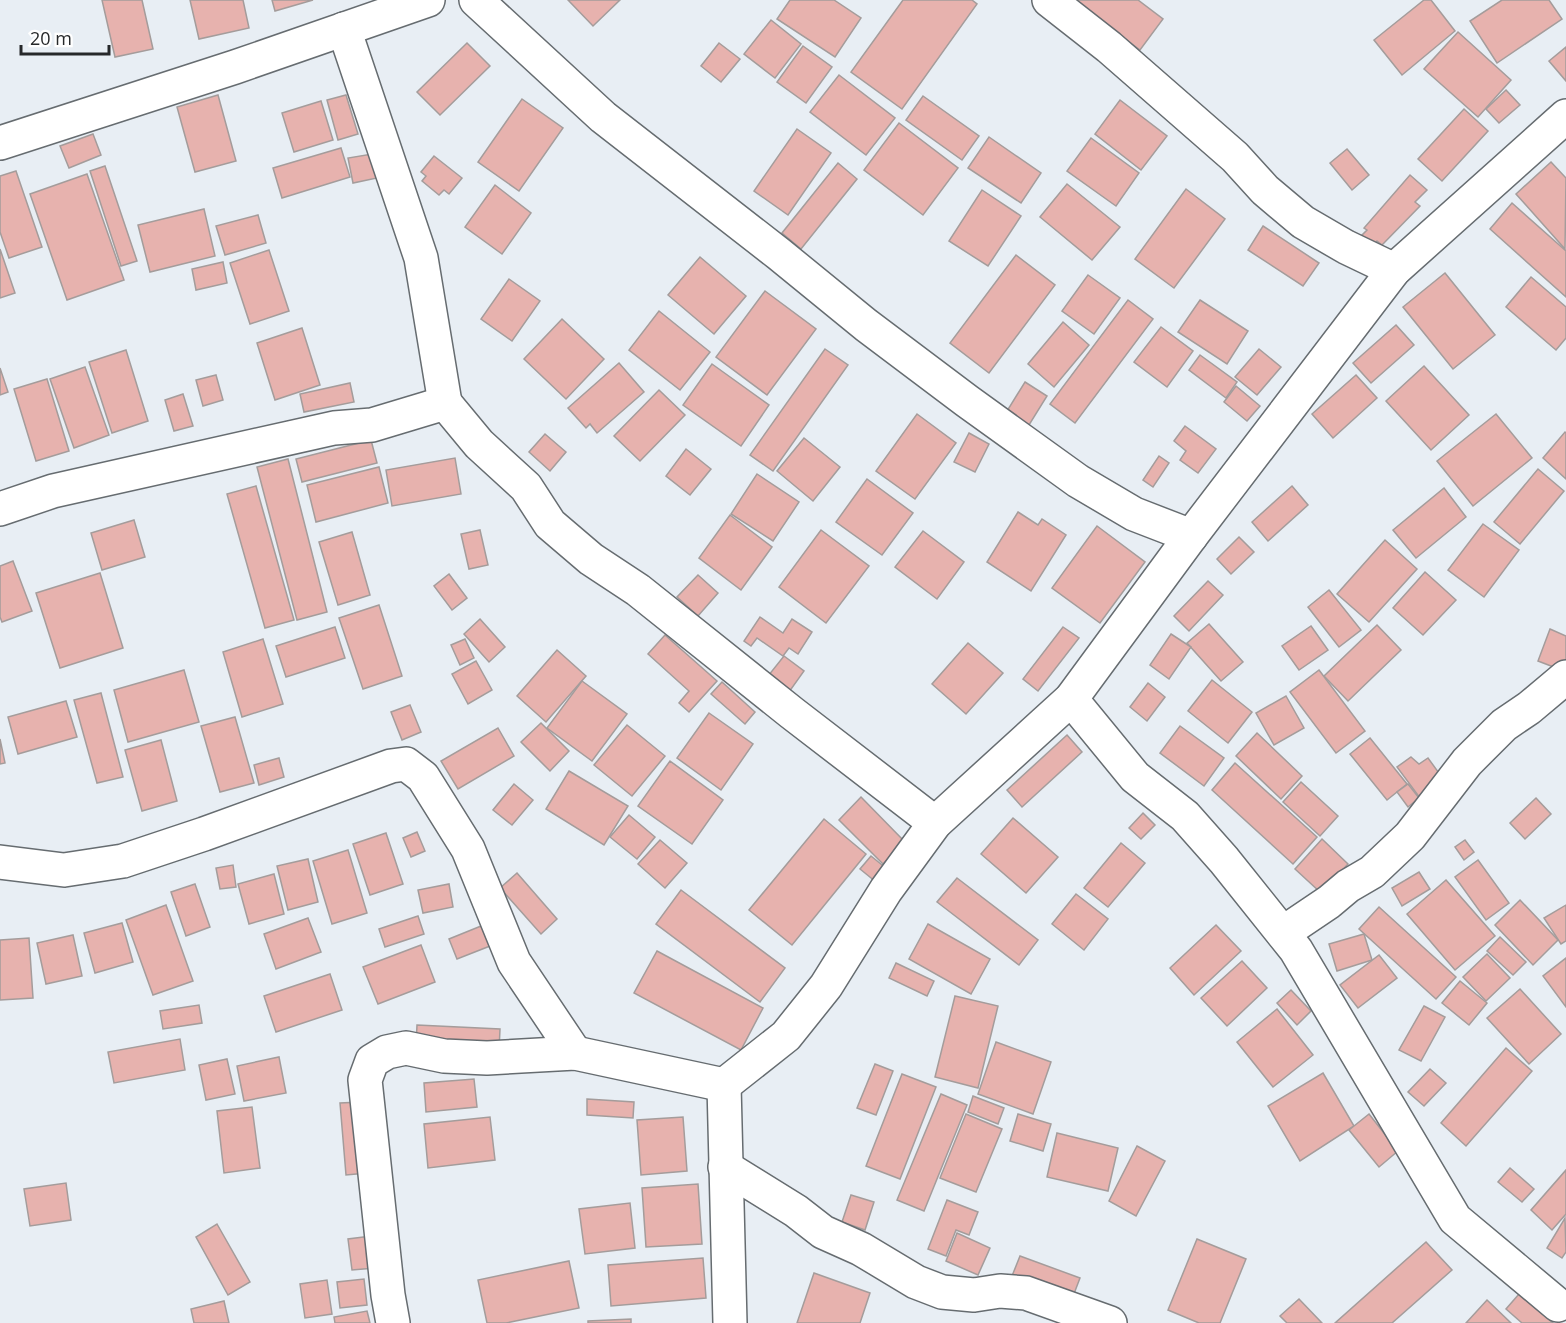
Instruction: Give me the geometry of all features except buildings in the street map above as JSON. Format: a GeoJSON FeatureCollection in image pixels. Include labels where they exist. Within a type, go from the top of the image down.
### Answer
{"type":"FeatureCollection","features":[{"type":"Feature","properties":{"kind":"street"},"geometry":{"type":"LineString","coordinates":[[0,143],[235,67],[428,0]]}},
{"type":"Feature","properties":{"kind":"street"},"geometry":{"type":"LineString","coordinates":[[476,0],[603,117],[866,325],[1078,481],[1134,513],[1191,536]]}},
{"type":"Feature","properties":{"kind":"street"},"geometry":{"type":"LineString","coordinates":[[1049,0],[1118,55],[1235,157],[1265,190],[1303,222],[1346,247],[1394,270]]}},
{"type":"Feature","properties":{"kind":"street"},"geometry":{"type":"LineString","coordinates":[[344,29],[421,258],[445,403],[479,444],[526,488],[550,524],[558,531],[591,559],[638,590],[935,823]]}},
{"type":"Feature","properties":{"kind":"street"},"geometry":{"type":"LineString","coordinates":[[393,1323],[365,1080],[372,1061],[387,1052],[406,1048],[444,1056],[487,1058],[575,1053],[724,1084],[786,1036],[826,986],[886,890],[935,823],[1071,699],[1191,536],[1394,270],[1566,116]]}},
{"type":"Feature","properties":{"kind":"street"},"geometry":{"type":"LineString","coordinates":[[0,509],[52,491],[334,429],[372,425],[445,403]]}},
{"type":"Feature","properties":{"kind":"street"},"geometry":{"type":"LineString","coordinates":[[1283,933],[1329,902],[1348,886],[1372,872],[1410,836],[1467,762],[1504,725],[1529,708],[1566,677]]}},
{"type":"Feature","properties":{"kind":"street"},"geometry":{"type":"LineString","coordinates":[[1071,699],[1135,777],[1185,816],[1224,860],[1296,950],[1455,1219],[1558,1305]]}},
{"type":"Feature","properties":{"kind":"street"},"geometry":{"type":"LineString","coordinates":[[0,862],[64,870],[123,861],[391,766],[406,764],[423,777],[468,849],[514,962],[575,1053]]}},
{"type":"Feature","properties":{"kind":"street"},"geometry":{"type":"LineString","coordinates":[[724,1084],[730,1323]]}},
{"type":"Feature","properties":{"kind":"street"},"geometry":{"type":"LineString","coordinates":[[725,1167],[824,1232],[861,1249],[916,1282],[942,1292],[974,1295],[1000,1291],[1026,1293],[1110,1323]]}}]}
